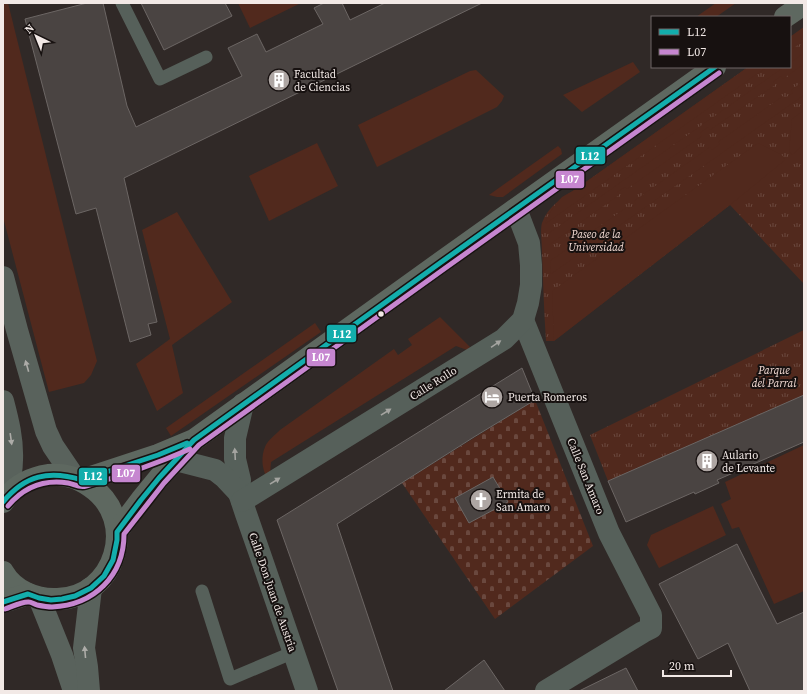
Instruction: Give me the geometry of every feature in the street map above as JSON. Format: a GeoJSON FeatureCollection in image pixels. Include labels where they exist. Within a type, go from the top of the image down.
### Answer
{"type":"FeatureCollection","features":[{"type":"Feature","properties":{"kind":"highway"},"geometry":{"type":"LineString","coordinates":[[786,16],[804,4]]}},
{"type":"Feature","properties":{"kind":"highway"},"geometry":{"type":"LineString","coordinates":[[117,532],[159,478],[194,440],[714,68]]}},
{"type":"Feature","properties":{"kind":"highway"},"geometry":{"type":"LineString","coordinates":[[78,479],[158,455],[194,440]]}},
{"type":"Feature","properties":{"kind":"highway"},"geometry":{"type":"LineString","coordinates":[[3,572],[15,586],[34,596],[50,600],[75,596],[91,588],[104,576],[113,560],[117,540],[114,516],[106,502],[98,492],[78,479],[56,475],[37,477],[14,490],[5,500]]}},
{"type":"Feature","properties":{"kind":"highway"},"geometry":{"type":"LineString","coordinates":[[3,602],[34,596]]}},
{"type":"Feature","properties":{"kind":"main road"},"geometry":{"type":"LineString","coordinates":[[3,277],[46,431],[53,446],[78,479]]}},
{"type":"Feature","properties":{"kind":"main road"},"geometry":{"type":"LineString","coordinates":[[3,401],[12,444],[11,473],[5,500]]}},
{"type":"Feature","properties":{"kind":"main road"},"geometry":{"type":"LineString","coordinates":[[89,691],[84,648],[91,588]]}},
{"type":"Feature","properties":{"kind":"main road"},"geometry":{"type":"LineString","coordinates":[[34,596],[62,655],[74,691]]}},
{"type":"Feature","properties":{"kind":"street","name":"Calle Rollo"},"geometry":{"type":"LineString","coordinates":[[241,497],[504,339],[523,320],[531,285],[531,265],[529,243],[516,209]]}},
{"type":"Feature","properties":{"kind":"street","name":"Calle San Amaro"},"geometry":{"type":"LineString","coordinates":[[523,320],[609,533],[651,615],[651,628],[546,691]]}},
{"type":"Feature","properties":{"kind":"street","name":"Calle Don Juan de Austria"},"geometry":{"type":"LineString","coordinates":[[243,404],[235,438],[235,459],[240,480],[241,497],[306,691]]}},
{"type":"Feature","properties":{"kind":"street","name":"Calle Don Juan de Austria"},"geometry":{"type":"LineString","coordinates":[[176,460],[215,470],[224,477],[241,497]]}},
{"type":"Feature","properties":{"kind":"lane"},"geometry":{"type":"LineString","coordinates":[[122,3],[160,80],[206,58]]}},
{"type":"Feature","properties":{"kind":"lane"},"geometry":{"type":"LineString","coordinates":[[202,590],[230,679],[294,652]]}},
{"type":"Feature","properties":{"kind":"green space"},"geometry":{"type":"Polygon","coordinates":[[[3,3],[8,3],[97,361],[91,375],[84,383],[49,392],[3,217],[3,3]]]}},
{"type":"Feature","properties":{"kind":"green space"},"geometry":{"type":"Polygon","coordinates":[[[238,3],[301,3],[250,28],[238,3]]]}},
{"type":"Feature","properties":{"kind":"green space"},"geometry":{"type":"Polygon","coordinates":[[[716,3],[736,3],[717,16],[697,16],[716,3]]]}},
{"type":"Feature","properties":{"kind":"green space","name":"Paseo de la Universidad"},"geometry":{"type":"Polygon","coordinates":[[[804,27],[804,284],[730,205],[554,341],[546,341],[541,229],[545,217],[552,207],[561,199],[747,68],[791,68],[791,36],[804,27]]]}},
{"type":"Feature","properties":{"kind":"green space"},"geometry":{"type":"Polygon","coordinates":[[[804,27],[804,41],[791,49],[791,36],[804,27]]]}},
{"type":"Feature","properties":{"kind":"green space"},"geometry":{"type":"Polygon","coordinates":[[[804,53],[804,64],[783,79],[781,76],[773,82],[775,85],[710,130],[708,127],[700,133],[702,136],[627,189],[625,187],[617,192],[619,195],[549,245],[549,233],[783,68],[791,68],[791,62],[804,53]]]}},
{"type":"Feature","properties":{"kind":"green space"},"geometry":{"type":"Polygon","coordinates":[[[633,62],[640,72],[582,112],[563,95],[633,62]]]}},
{"type":"Feature","properties":{"kind":"green space"},"geometry":{"type":"Polygon","coordinates":[[[747,68],[766,68],[545,224],[552,209],[562,197],[576,189],[747,68]]]}},
{"type":"Feature","properties":{"kind":"green space"},"geometry":{"type":"Polygon","coordinates":[[[476,70],[504,96],[497,107],[377,167],[358,125],[470,71],[476,70]]]}},
{"type":"Feature","properties":{"kind":"green space"},"geometry":{"type":"Polygon","coordinates":[[[804,81],[804,95],[551,274],[550,261],[627,207],[629,209],[636,204],[634,201],[710,147],[712,150],[720,144],[718,142],[783,96],[785,98],[793,93],[791,90],[804,81]]]}},
{"type":"Feature","properties":{"kind":"green space"},"geometry":{"type":"Polygon","coordinates":[[[804,110],[804,144],[792,155],[789,151],[792,119],[804,110]]]}},
{"type":"Feature","properties":{"kind":"green space"},"geometry":{"type":"Polygon","coordinates":[[[317,143],[338,186],[269,221],[249,176],[317,143]]]}},
{"type":"Feature","properties":{"kind":"green space"},"geometry":{"type":"Polygon","coordinates":[[[758,143],[782,155],[785,160],[730,205],[554,341],[552,291],[758,143]]]}},
{"type":"Feature","properties":{"kind":"green space"},"geometry":{"type":"Polygon","coordinates":[[[558,146],[561,149],[562,154],[503,197],[489,195],[558,146]]]}},
{"type":"Feature","properties":{"kind":"green space"},"geometry":{"type":"Polygon","coordinates":[[[177,212],[232,302],[172,345],[183,393],[157,411],[136,364],[170,339],[142,230],[177,212]]]}},
{"type":"Feature","properties":{"kind":"green space"},"geometry":{"type":"Polygon","coordinates":[[[440,317],[470,347],[467,350],[456,346],[271,462],[270,474],[266,476],[262,462],[263,454],[267,443],[271,438],[280,430],[394,349],[398,355],[412,345],[408,339],[440,317]]]}},
{"type":"Feature","properties":{"kind":"green space"},"geometry":{"type":"Polygon","coordinates":[[[315,323],[321,332],[171,436],[166,428],[315,323]]]}},
{"type":"Feature","properties":{"kind":"green space","name":"Parque del Parral"},"geometry":{"type":"Polygon","coordinates":[[[804,330],[804,395],[608,481],[590,435],[804,330]]]}},
{"type":"Feature","properties":{"kind":"green space"},"geometry":{"type":"Polygon","coordinates":[[[535,400],[593,546],[495,619],[402,483],[535,400]]]}},
{"type":"Feature","properties":{"kind":"green space"},"geometry":{"type":"Polygon","coordinates":[[[804,445],[804,591],[774,604],[739,527],[732,529],[721,504],[731,499],[725,482],[804,445]]]}},
{"type":"Feature","properties":{"kind":"green space"},"geometry":{"type":"Polygon","coordinates":[[[713,506],[726,535],[659,568],[647,545],[651,535],[713,506]]]}},
{"type":"Feature","properties":{"kind":"building"},"geometry":{"type":"Polygon","coordinates":[[[87,3],[103,3],[127,106],[136,127],[242,76],[228,48],[257,34],[266,52],[323,24],[314,8],[324,3],[342,3],[350,20],[385,3],[482,3],[124,178],[157,322],[148,324],[151,335],[130,342],[96,208],[76,214],[25,19],[87,3]]]}},
{"type":"Feature","properties":{"kind":"building"},"geometry":{"type":"Polygon","coordinates":[[[141,3],[225,3],[232,16],[164,50],[141,3]]]}},
{"type":"Feature","properties":{"kind":"building"},"geometry":{"type":"Polygon","coordinates":[[[522,368],[535,400],[337,524],[393,691],[338,691],[277,520],[522,368]]]}},
{"type":"Feature","properties":{"kind":"building","name":"Aulario de Levante"},"geometry":{"type":"Polygon","coordinates":[[[804,395],[804,442],[717,480],[719,483],[695,494],[694,492],[626,522],[608,481],[804,395]]]}},
{"type":"Feature","properties":{"kind":"building","name":"Ermita de San Amaro"},"geometry":{"type":"Polygon","coordinates":[[[493,477],[508,502],[469,523],[455,498],[493,477]]]}},
{"type":"Feature","properties":{"kind":"building"},"geometry":{"type":"Polygon","coordinates":[[[737,544],[777,624],[804,612],[804,691],[750,691],[728,643],[698,659],[659,584],[737,544]]]}},
{"type":"Feature","properties":{"kind":"building"},"geometry":{"type":"Polygon","coordinates":[[[484,660],[505,691],[444,691],[484,660]]]}},
{"type":"Feature","properties":{"kind":"building"},"geometry":{"type":"Polygon","coordinates":[[[626,668],[638,691],[579,691],[626,668]]]}},
{"type":"Feature","properties":{"kind":"transit line","name":"L12"},"geometry":{"type":"LineString","coordinates":[[3,602],[28,594],[51,600],[62,599],[75,596],[91,588],[104,576],[113,560],[117,532],[159,478],[194,440],[714,68]]}},
{"type":"Feature","properties":{"kind":"transit line","name":"L07"},"geometry":{"type":"LineString","coordinates":[[5,609],[26,602],[49,607],[67,605],[81,601],[104,586],[119,563],[123,549],[124,534],[164,483],[199,445],[719,73]]}},
{"type":"Feature","properties":{"kind":"transit line","name":"L12"},"geometry":{"type":"LineString","coordinates":[[3,502],[20,486],[38,477],[59,475],[82,480],[158,455],[187,443]]}},
{"type":"Feature","properties":{"kind":"transit line","name":"L07"},"geometry":{"type":"LineString","coordinates":[[8,506],[14,499],[27,489],[35,486],[50,482],[86,486],[164,460],[190,449]]}},
{"type":"Feature","properties":{"kind":"place","name":"Facultad de Ciencias"},"geometry":{"type":"Point","coordinates":[279,80]}},
{"type":"Feature","properties":{"kind":"place","name":"Puerta Romeros"},"geometry":{"type":"Point","coordinates":[492,397]}},
{"type":"Feature","properties":{"kind":"place","name":"Aulario de Levante"},"geometry":{"type":"Point","coordinates":[707,461]}},
{"type":"Feature","properties":{"kind":"place","name":"Ermita de San Amaro"},"geometry":{"type":"Point","coordinates":[481,500]}}]}
